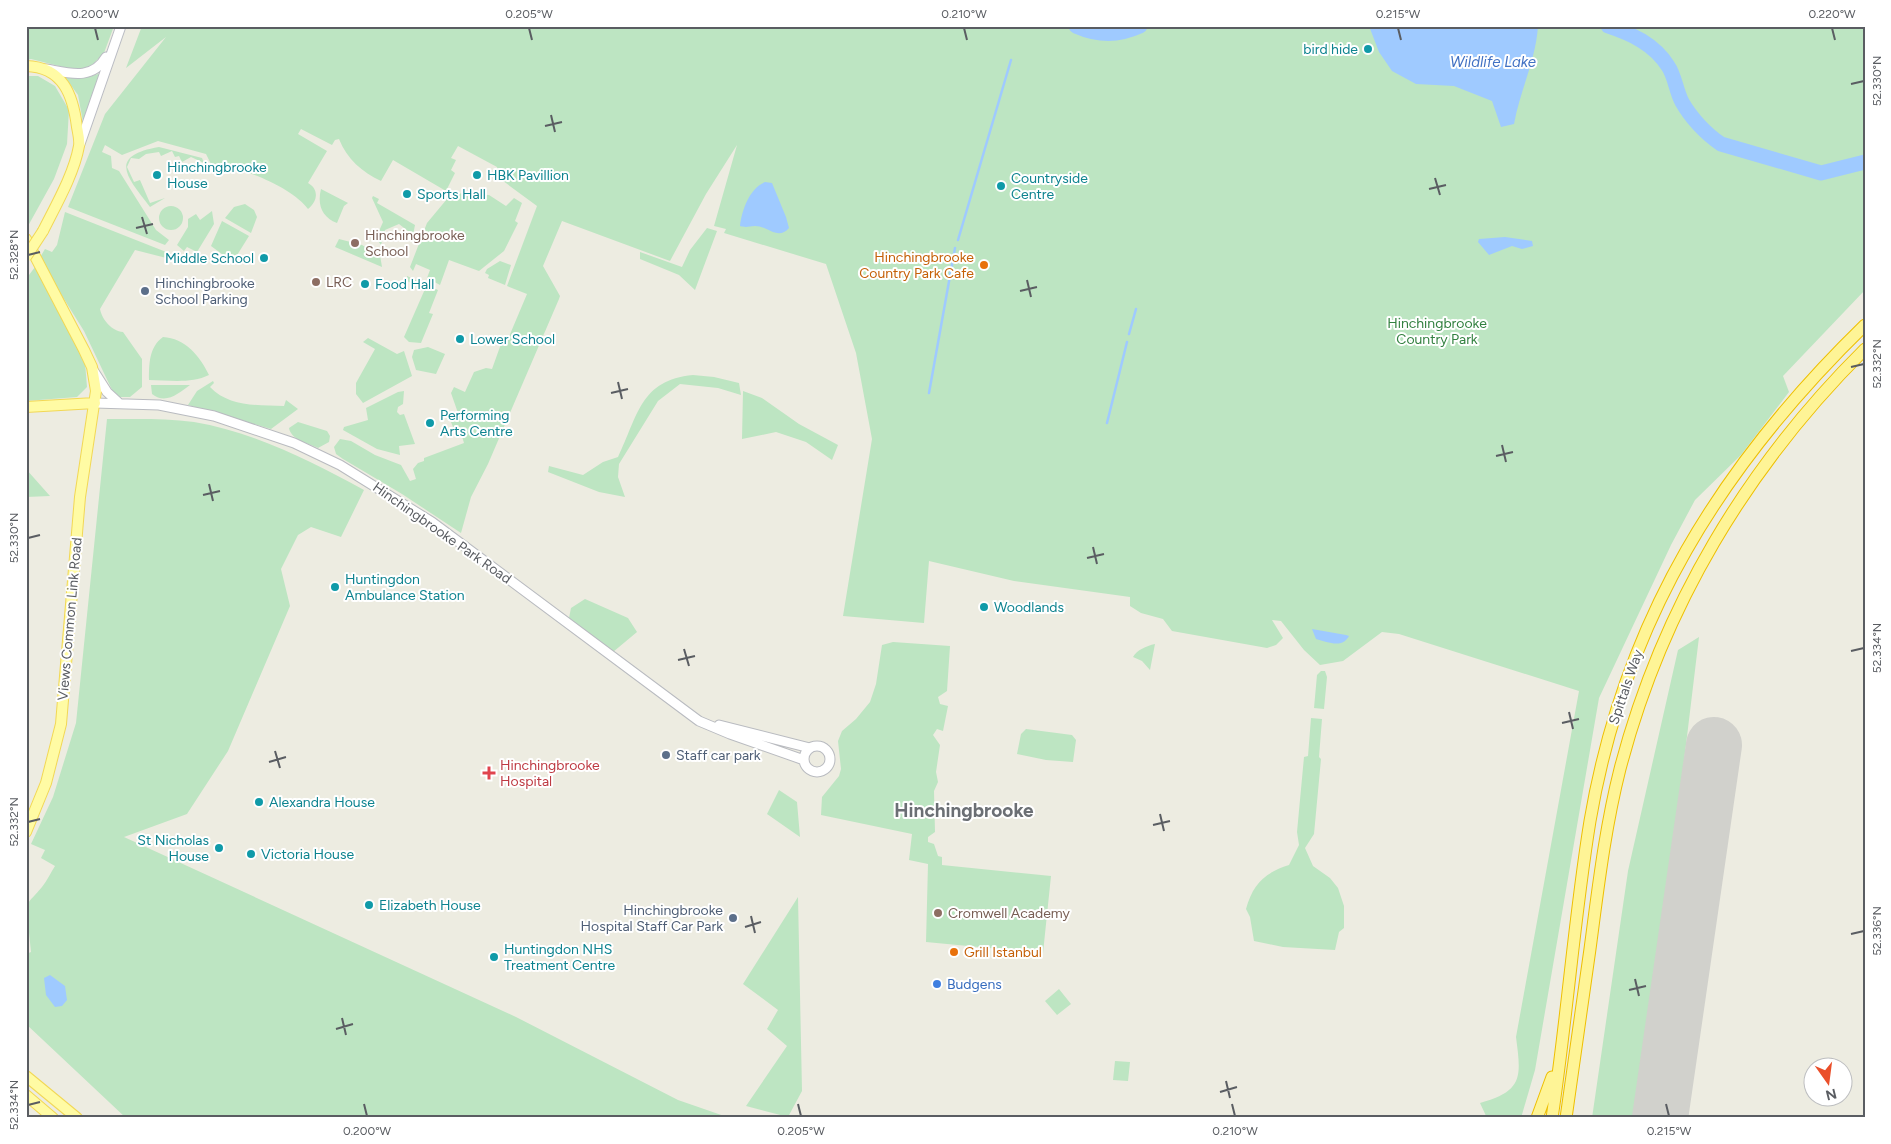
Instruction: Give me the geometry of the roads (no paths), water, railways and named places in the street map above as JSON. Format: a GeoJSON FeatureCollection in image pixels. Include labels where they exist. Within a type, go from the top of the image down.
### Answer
{"type":"FeatureCollection","features":[{"type":"Feature","properties":{"kind":"highway","name":"Spittals Way"},"geometry":{"type":"LineString","coordinates":[[1552,1118],[1563,1047],[1590,820],[1620,701],[1646,631],[1685,551],[1723,489],[1791,401],[1865,325]]}},
{"type":"Feature","properties":{"kind":"highway","name":"Spittals Way"},"geometry":{"type":"LineString","coordinates":[[1566,1118],[1609,823],[1626,748],[1658,653],[1701,562],[1739,500],[1788,433],[1865,349]]}},
{"type":"Feature","properties":{"kind":"highway"},"geometry":{"type":"LineString","coordinates":[[1537,1118],[1563,1047]]}},
{"type":"Feature","properties":{"kind":"main road"},"geometry":{"type":"LineString","coordinates":[[26,66],[46,69],[64,83],[73,101],[80,144],[63,191],[43,231],[26,257]]}},
{"type":"Feature","properties":{"kind":"main road"},"geometry":{"type":"LineString","coordinates":[[26,239],[92,367],[96,391],[95,403]]}},
{"type":"Feature","properties":{"kind":"main road","name":"Hinchingbrooke Park Road"},"geometry":{"type":"LineString","coordinates":[[26,407],[95,403]]}},
{"type":"Feature","properties":{"kind":"main road","name":"Views Common Link Road"},"geometry":{"type":"LineString","coordinates":[[26,832],[46,783],[61,724],[80,497],[95,403]]}},
{"type":"Feature","properties":{"kind":"main road"},"geometry":{"type":"LineString","coordinates":[[26,1076],[76,1118]]}},
{"type":"Feature","properties":{"kind":"main road"},"geometry":{"type":"LineString","coordinates":[[26,1096],[53,1118]]}},
{"type":"Feature","properties":{"kind":"street"},"geometry":{"type":"LineString","coordinates":[[80,144],[121,26]]}},
{"type":"Feature","properties":{"kind":"street"},"geometry":{"type":"LineString","coordinates":[[46,69],[86,74],[98,69],[113,46]]}},
{"type":"Feature","properties":{"kind":"street"},"geometry":{"type":"LineString","coordinates":[[92,367],[107,392],[119,403]]}},
{"type":"Feature","properties":{"kind":"street","name":"Hinchingbrooke Park Road"},"geometry":{"type":"LineString","coordinates":[[95,403],[159,406],[214,416],[294,443],[362,476],[432,522],[699,721],[804,760]]}},
{"type":"Feature","properties":{"kind":"street","name":"Hinchingbrooke Park Road"},"geometry":{"type":"LineString","coordinates":[[699,721],[810,748]]}},
{"type":"Feature","properties":{"kind":"street"},"geometry":{"type":"LineString","coordinates":[[818,746],[825,749],[829,756],[828,765],[821,771],[812,771],[804,760],[804,755],[810,748],[818,746]]}},
{"type":"Feature","properties":{"kind":"water","name":"Wildlife Lake"},"geometry":{"type":"Polygon","coordinates":[[[1369,26],[1538,26],[1534,51],[1514,124],[1501,127],[1492,101],[1454,86],[1416,84],[1392,71],[1379,52],[1369,26]]]}},
{"type":"Feature","properties":{"kind":"water"},"geometry":{"type":"Polygon","coordinates":[[[765,182],[772,183],[786,217],[789,228],[785,232],[777,233],[755,226],[740,226],[751,194],[765,182]]]}},
{"type":"Feature","properties":{"kind":"water"},"geometry":{"type":"Polygon","coordinates":[[[1505,237],[1532,241],[1533,246],[1522,249],[1512,246],[1489,255],[1478,242],[1479,239],[1505,237]]]}},
{"type":"Feature","properties":{"kind":"water"},"geometry":{"type":"Polygon","coordinates":[[[1312,629],[1349,636],[1343,642],[1330,643],[1316,639],[1312,629]]]}},
{"type":"Feature","properties":{"kind":"water"},"geometry":{"type":"Polygon","coordinates":[[[50,975],[65,986],[67,1000],[62,1006],[55,1007],[46,995],[44,978],[50,975]]]}},
{"type":"Feature","properties":{"kind":"waterway"},"geometry":{"type":"LineString","coordinates":[[1076,26],[1093,32],[1108,34],[1124,32],[1140,26]]}},
{"type":"Feature","properties":{"kind":"waterway"},"geometry":{"type":"LineString","coordinates":[[1608,26],[1634,36],[1662,58],[1670,70],[1682,102],[1694,120],[1704,131],[1721,144],[1821,173],[1865,162]]}},
{"type":"Feature","properties":{"kind":"waterway"},"geometry":{"type":"LineString","coordinates":[[958,240],[1011,60]]}},
{"type":"Feature","properties":{"kind":"waterway"},"geometry":{"type":"LineString","coordinates":[[929,393],[955,248]]}},
{"type":"Feature","properties":{"kind":"waterway"},"geometry":{"type":"LineString","coordinates":[[1129,334],[1136,309]]}},
{"type":"Feature","properties":{"kind":"waterway"},"geometry":{"type":"LineString","coordinates":[[1107,423],[1127,342]]}},
{"type":"Feature","properties":{"kind":"place","name":"bird hide"},"geometry":{"type":"Point","coordinates":[1368,49]}},
{"type":"Feature","properties":{"kind":"place","name":"Hinchingbrooke House"},"geometry":{"type":"Point","coordinates":[157,175]}},
{"type":"Feature","properties":{"kind":"place","name":"HBK Pavillion"},"geometry":{"type":"Point","coordinates":[477,175]}},
{"type":"Feature","properties":{"kind":"place","name":"Countryside Centre"},"geometry":{"type":"Point","coordinates":[1001,186]}},
{"type":"Feature","properties":{"kind":"place","name":"Sports Hall"},"geometry":{"type":"Point","coordinates":[407,194]}},
{"type":"Feature","properties":{"kind":"place","name":"Hinchingbrooke School"},"geometry":{"type":"Point","coordinates":[355,243]}},
{"type":"Feature","properties":{"kind":"place","name":"Middle School"},"geometry":{"type":"Point","coordinates":[264,258]}},
{"type":"Feature","properties":{"kind":"place","name":"Hinchingbrooke Country Park Cafe"},"geometry":{"type":"Point","coordinates":[984,265]}},
{"type":"Feature","properties":{"kind":"place","name":"LRC"},"geometry":{"type":"Point","coordinates":[316,282]}},
{"type":"Feature","properties":{"kind":"place","name":"Food Hall"},"geometry":{"type":"Point","coordinates":[365,284]}},
{"type":"Feature","properties":{"kind":"place","name":"Hinchingbrooke School Parking"},"geometry":{"type":"Point","coordinates":[145,291]}},
{"type":"Feature","properties":{"kind":"place","name":"Lower School"},"geometry":{"type":"Point","coordinates":[460,339]}},
{"type":"Feature","properties":{"kind":"place","name":"Performing Arts Centre"},"geometry":{"type":"Point","coordinates":[430,423]}},
{"type":"Feature","properties":{"kind":"place","name":"Huntingdon Ambulance Station"},"geometry":{"type":"Point","coordinates":[335,587]}},
{"type":"Feature","properties":{"kind":"place","name":"Woodlands"},"geometry":{"type":"Point","coordinates":[984,607]}},
{"type":"Feature","properties":{"kind":"place","name":"Staff car park"},"geometry":{"type":"Point","coordinates":[666,755]}},
{"type":"Feature","properties":{"kind":"place","name":"Hinchingbrooke Hospital"},"geometry":{"type":"Point","coordinates":[489,773]}},
{"type":"Feature","properties":{"kind":"place","name":"Alexandra House"},"geometry":{"type":"Point","coordinates":[259,802]}},
{"type":"Feature","properties":{"kind":"place","name":"St Nicholas House"},"geometry":{"type":"Point","coordinates":[219,848]}},
{"type":"Feature","properties":{"kind":"place","name":"Victoria House"},"geometry":{"type":"Point","coordinates":[251,854]}},
{"type":"Feature","properties":{"kind":"place","name":"Elizabeth House"},"geometry":{"type":"Point","coordinates":[369,905]}},
{"type":"Feature","properties":{"kind":"place","name":"Cromwell Academy"},"geometry":{"type":"Point","coordinates":[938,913]}},
{"type":"Feature","properties":{"kind":"place","name":"Hinchingbrooke Hospital Staff Car Park"},"geometry":{"type":"Point","coordinates":[733,918]}},
{"type":"Feature","properties":{"kind":"place","name":"Grill Istanbul"},"geometry":{"type":"Point","coordinates":[954,952]}},
{"type":"Feature","properties":{"kind":"place","name":"Huntingdon NHS Treatment Centre"},"geometry":{"type":"Point","coordinates":[494,957]}},
{"type":"Feature","properties":{"kind":"place","name":"Budgens"},"geometry":{"type":"Point","coordinates":[937,984]}},
{"type":"Feature","properties":{"kind":"district","name":"Hinchingbrooke"},"geometry":{"type":"Point","coordinates":[964,810]}},
{"type":"Feature","properties":{"kind":"park label","name":"Hinchingbrooke Country Park"},"geometry":{"type":"Point","coordinates":[1437,332]}}]}
